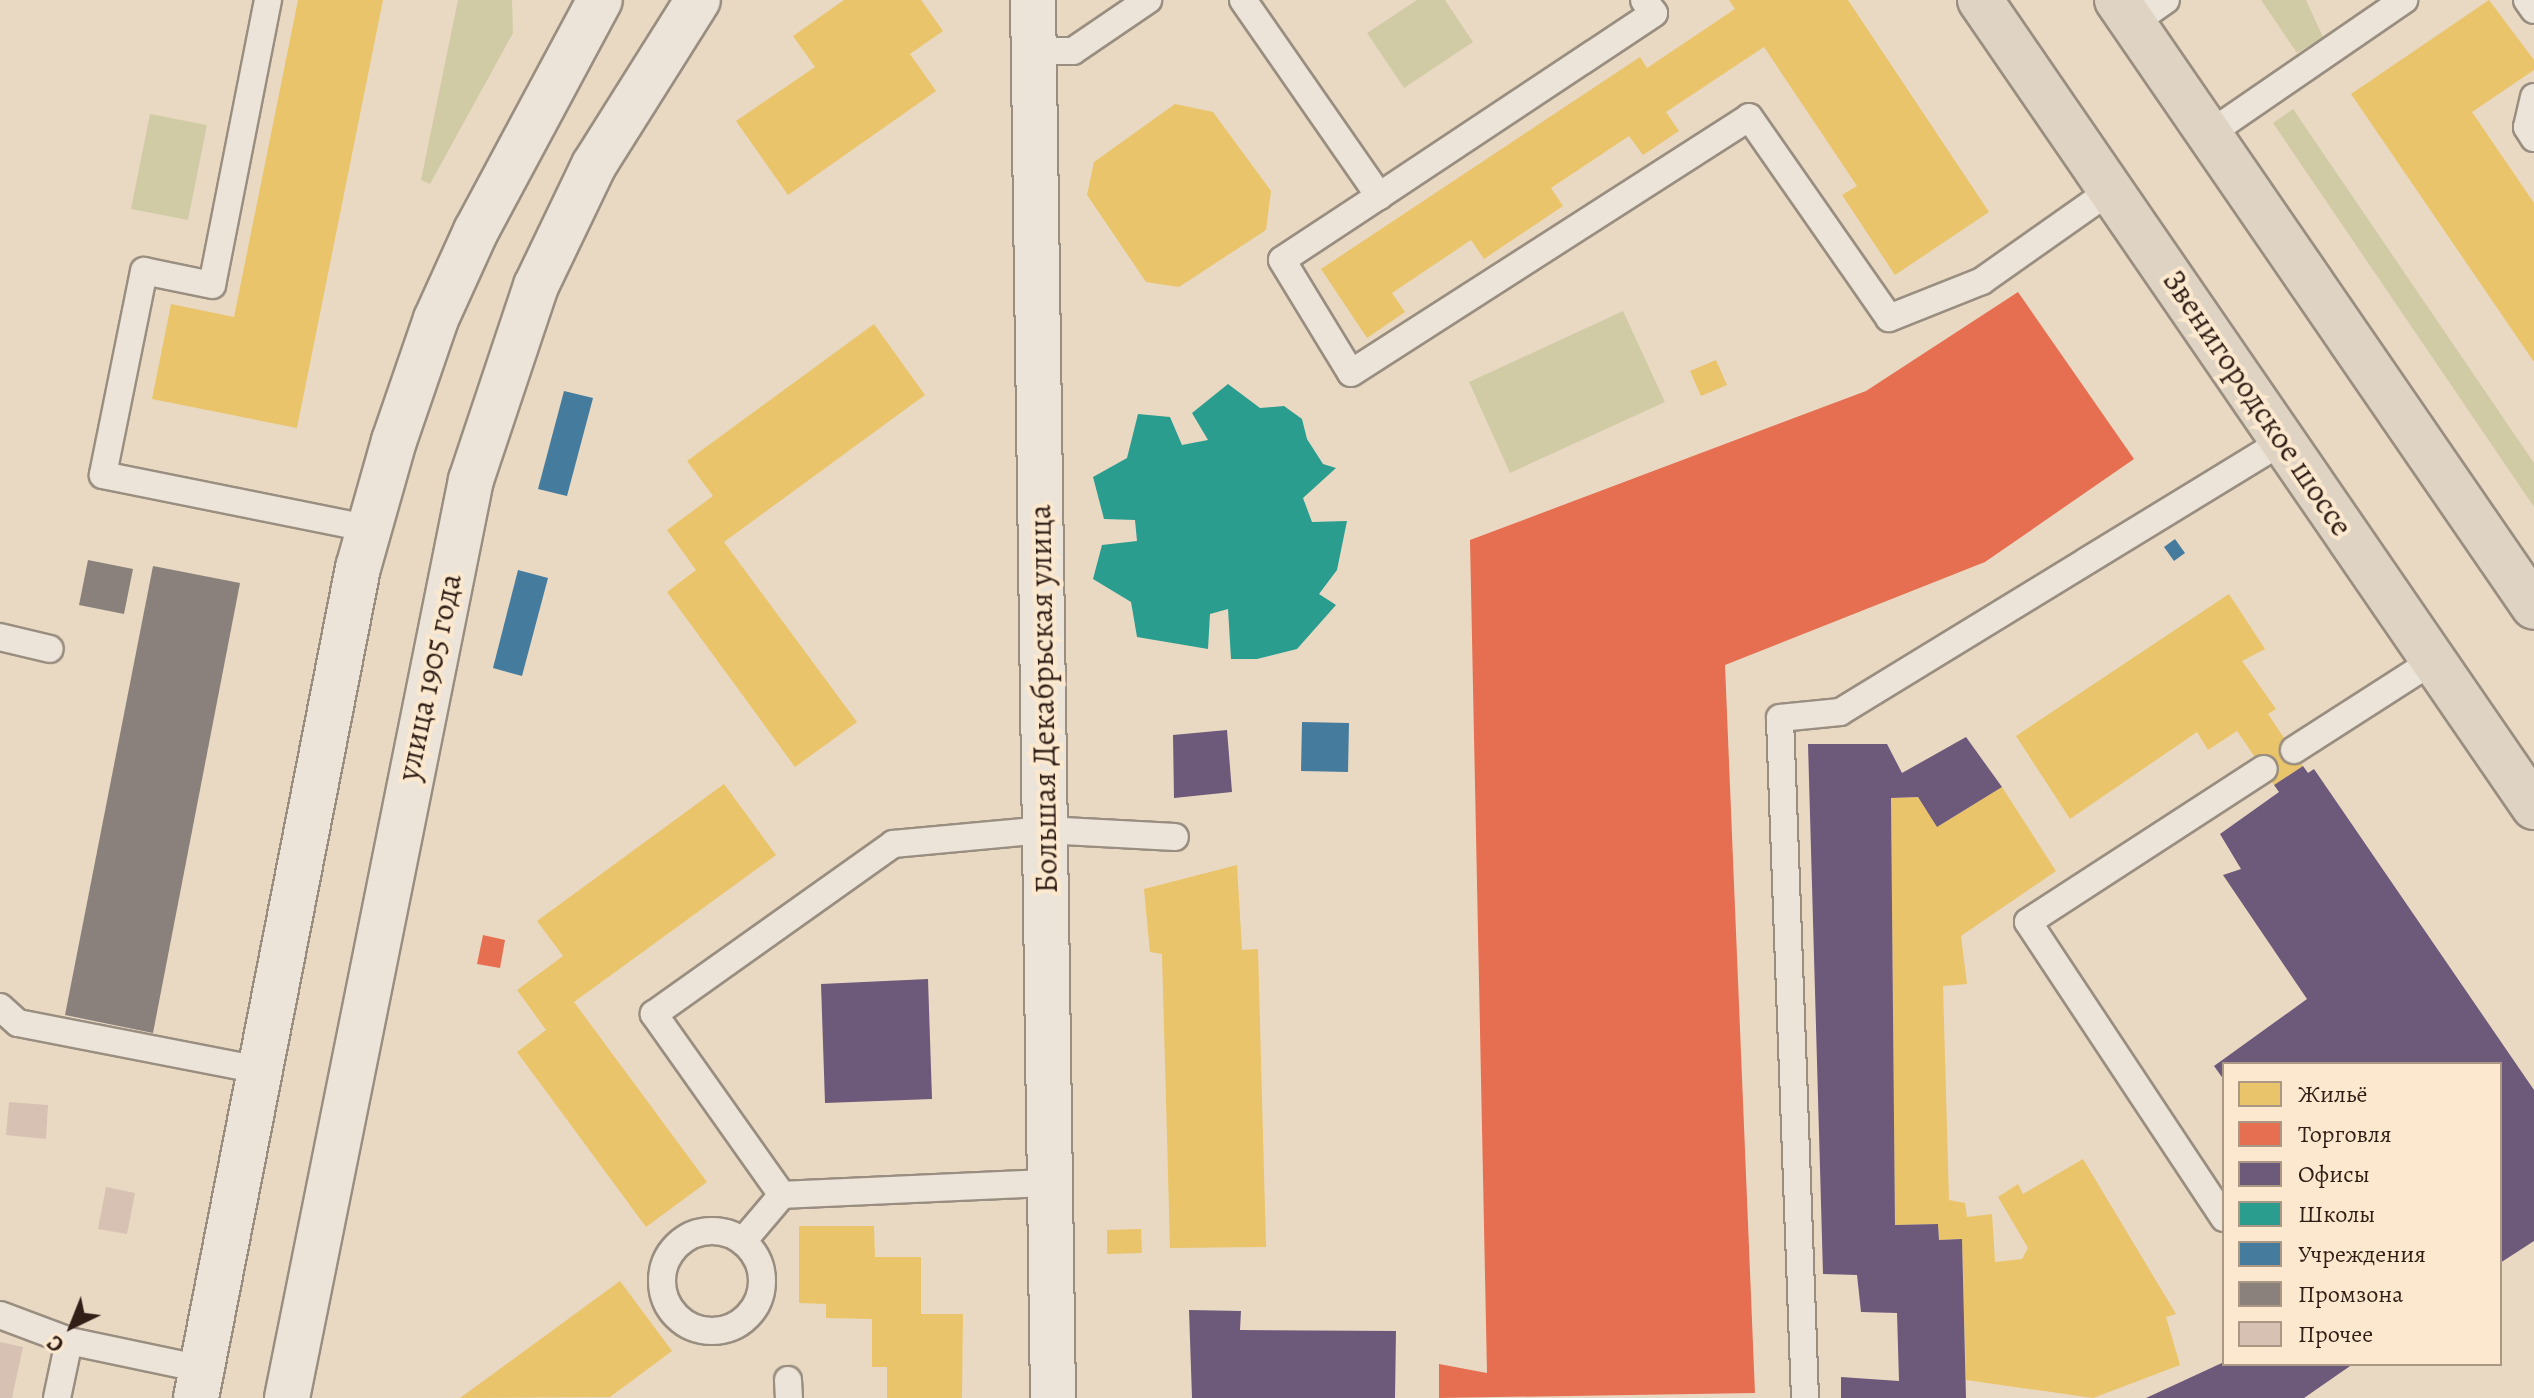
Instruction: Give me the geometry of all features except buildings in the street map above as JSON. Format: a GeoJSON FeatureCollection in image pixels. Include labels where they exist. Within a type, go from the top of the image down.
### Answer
{"type":"FeatureCollection","features":[{"type":"Feature","properties":{"kind":"main road"},"geometry":{"type":"LineString","coordinates":[[199,1384],[259,1070],[370,529],[436,319],[523,138],[600,0]]}},
{"type":"Feature","properties":{"kind":"main road","name":"улица 1905 года"},"geometry":{"type":"LineString","coordinates":[[287,1398],[471,480],[536,286],[594,165],[698,0]]}},
{"type":"Feature","properties":{"kind":"main road","name":"Большая Декабрьская улица"},"geometry":{"type":"LineString","coordinates":[[1033,0],[1053,1398]]}},
{"type":"Feature","properties":{"kind":"main road","name":"Звенигородское шоссе"},"geometry":{"type":"LineString","coordinates":[[1980,0],[2534,807]]}},
{"type":"Feature","properties":{"kind":"main road"},"geometry":{"type":"LineString","coordinates":[[2139,8],[2209,134],[2534,607]]}},
{"type":"Feature","properties":{"kind":"lane"},"geometry":{"type":"LineString","coordinates":[[268,0],[212,285],[144,271],[103,475],[370,529]]}},
{"type":"Feature","properties":{"kind":"lane"},"geometry":{"type":"LineString","coordinates":[[1034,51],[1073,51],[1148,0]]}},
{"type":"Feature","properties":{"kind":"lane"},"geometry":{"type":"LineString","coordinates":[[1243,0],[1379,196]]}},
{"type":"Feature","properties":{"kind":"lane"},"geometry":{"type":"LineString","coordinates":[[1644,0],[1654,13],[1282,260],[1351,373],[1749,117],[1889,318],[1982,281],[2111,190]]}},
{"type":"Feature","properties":{"kind":"lane"},"geometry":{"type":"LineString","coordinates":[[2209,134],[2404,0]]}},
{"type":"Feature","properties":{"kind":"lane"},"geometry":{"type":"LineString","coordinates":[[2527,0],[2534,10]]}},
{"type":"Feature","properties":{"kind":"lane"},"geometry":{"type":"LineString","coordinates":[[2534,97],[2527,127],[2534,138]]}},
{"type":"Feature","properties":{"kind":"lane"},"geometry":{"type":"LineString","coordinates":[[1805,1398],[1780,718],[1840,712],[2283,441]]}},
{"type":"Feature","properties":{"kind":"lane"},"geometry":{"type":"LineString","coordinates":[[0,637],[50,649]]}},
{"type":"Feature","properties":{"kind":"lane"},"geometry":{"type":"LineString","coordinates":[[2294,750],[2434,660]]}},
{"type":"Feature","properties":{"kind":"lane"},"geometry":{"type":"LineString","coordinates":[[2222,1215],[2028,922],[2264,769]]}},
{"type":"Feature","properties":{"kind":"lane"},"geometry":{"type":"LineString","coordinates":[[782,1195],[654,1014],[893,844],[1045,830],[1175,837]]}},
{"type":"Feature","properties":{"kind":"lane"},"geometry":{"type":"LineString","coordinates":[[0,1007],[18,1023],[259,1070]]}},
{"type":"Feature","properties":{"kind":"lane"},"geometry":{"type":"LineString","coordinates":[[743,1241],[782,1195],[1050,1183]]}},
{"type":"Feature","properties":{"kind":"lane"},"geometry":{"type":"LineString","coordinates":[[0,1315],[199,1384]]}},
{"type":"Feature","properties":{"kind":"lane"},"geometry":{"type":"LineString","coordinates":[[57,1398],[69,1341]]}},
{"type":"Feature","properties":{"kind":"shaded area"},"geometry":{"type":"Polygon","coordinates":[[[458,0],[512,0],[513,33],[430,184],[421,180],[458,0]]]}},
{"type":"Feature","properties":{"kind":"shaded area"},"geometry":{"type":"Polygon","coordinates":[[[1417,0],[1445,0],[1473,42],[1404,88],[1367,33],[1417,0]]]}},
{"type":"Feature","properties":{"kind":"shaded area"},"geometry":{"type":"Polygon","coordinates":[[[2261,0],[2306,0],[2323,37],[2297,53],[2261,0]]]}},
{"type":"Feature","properties":{"kind":"shaded area"},"geometry":{"type":"Polygon","coordinates":[[[2293,109],[2534,463],[2534,507],[2273,123],[2293,109]]]}},
{"type":"Feature","properties":{"kind":"shaded area"},"geometry":{"type":"Polygon","coordinates":[[[150,114],[207,125],[188,220],[131,209],[150,114]]]}},
{"type":"Feature","properties":{"kind":"shaded area"},"geometry":{"type":"Polygon","coordinates":[[[1623,311],[1665,402],[1510,473],[1469,382],[1623,311]]]}}]}
